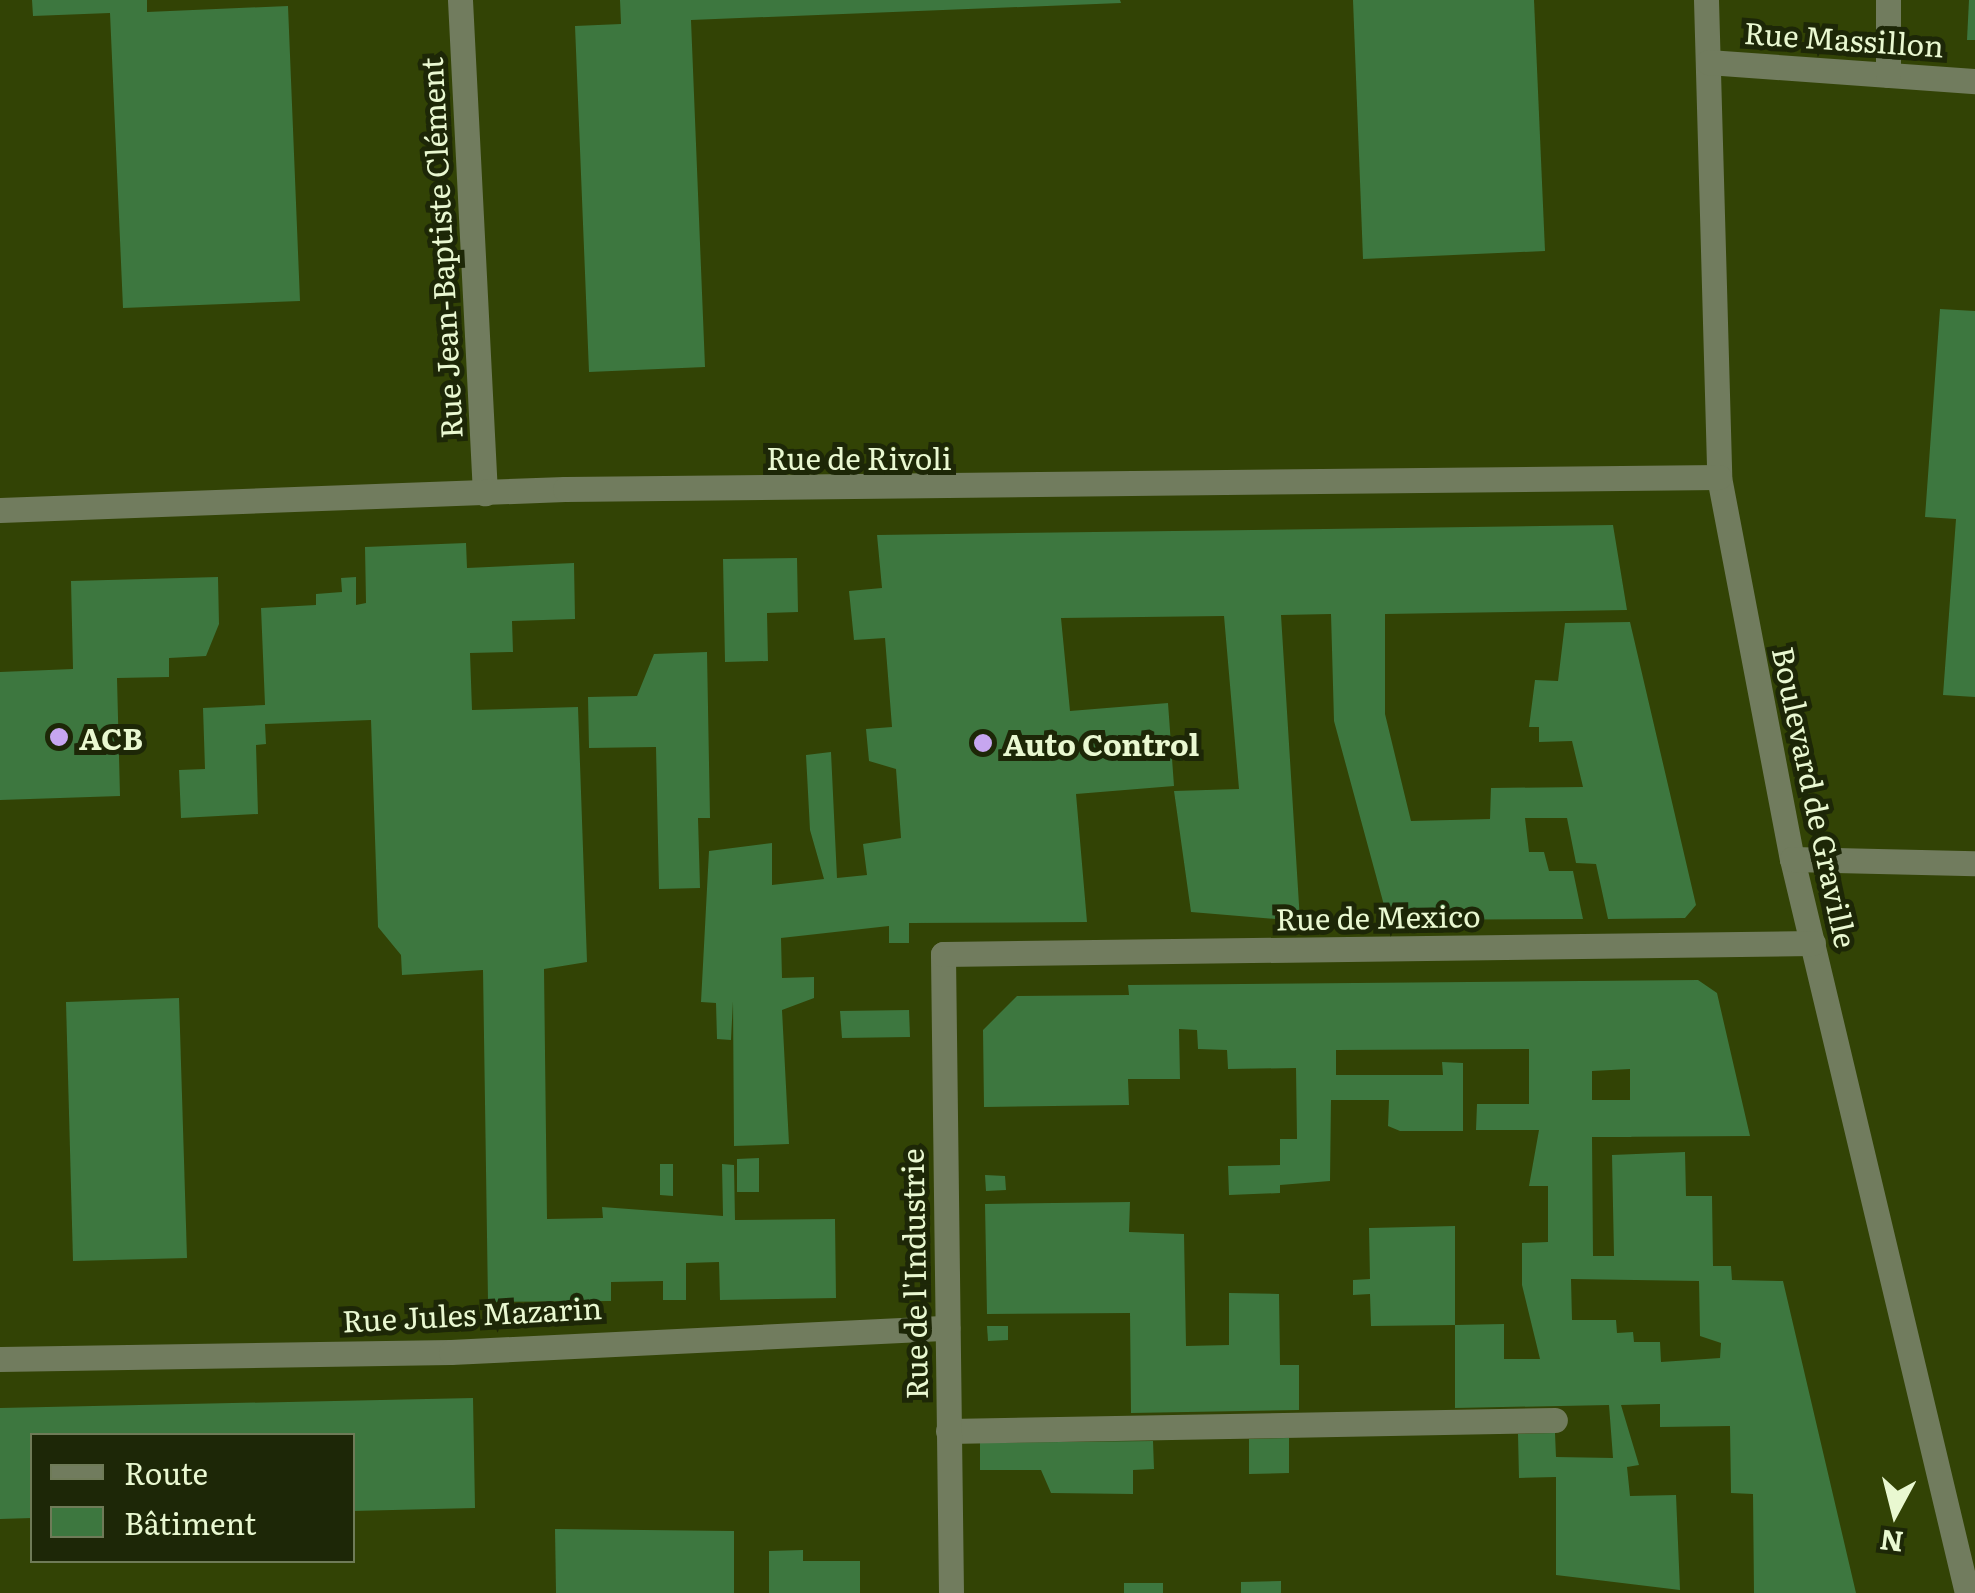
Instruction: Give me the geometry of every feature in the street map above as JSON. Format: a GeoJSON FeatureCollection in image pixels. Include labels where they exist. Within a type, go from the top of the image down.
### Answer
{"type":"FeatureCollection","features":[{"type":"Feature","properties":{"kind":"street","name":"Rue Jean-Baptiste Clément"},"geometry":{"type":"LineString","coordinates":[[460,0],[485,492]]}},
{"type":"Feature","properties":{"kind":"street","name":"Boulevard de Graville"},"geometry":{"type":"LineString","coordinates":[[1706,0],[1718,478],[1792,859],[1967,1593]]}},
{"type":"Feature","properties":{"kind":"street"},"geometry":{"type":"LineString","coordinates":[[1888,0],[1888,75]]}},
{"type":"Feature","properties":{"kind":"street","name":"Rue Massillon"},"geometry":{"type":"LineString","coordinates":[[1708,62],[1975,81]]}},
{"type":"Feature","properties":{"kind":"street","name":"Rue de Rivoli"},"geometry":{"type":"LineString","coordinates":[[0,510],[485,492],[1718,478]]}},
{"type":"Feature","properties":{"kind":"street"},"geometry":{"type":"LineString","coordinates":[[1792,859],[1975,863]]}},
{"type":"Feature","properties":{"kind":"street","name":"Rue de Mexico"},"geometry":{"type":"LineString","coordinates":[[943,954],[1814,943]]}},
{"type":"Feature","properties":{"kind":"street","name":"Rue de l'Industrie"},"geometry":{"type":"LineString","coordinates":[[943,954],[951,1593]]}},
{"type":"Feature","properties":{"kind":"street","name":"Rue Jules Mazarin"},"geometry":{"type":"LineString","coordinates":[[0,1358],[451,1352],[946,1328]]}},
{"type":"Feature","properties":{"kind":"street"},"geometry":{"type":"LineString","coordinates":[[948,1431],[1556,1420]]}},
{"type":"Feature","properties":{"kind":"building"},"geometry":{"type":"Polygon","coordinates":[[[32,0],[147,0],[147,12],[288,6],[300,301],[123,308],[110,13],[33,16],[32,0]]]}},
{"type":"Feature","properties":{"kind":"building"},"geometry":{"type":"Polygon","coordinates":[[[620,0],[1121,3],[691,20],[705,367],[589,372],[575,26],[621,24],[620,0]]]}},
{"type":"Feature","properties":{"kind":"building"},"geometry":{"type":"Polygon","coordinates":[[[1353,0],[1534,0],[1545,251],[1363,259],[1353,0]]]}},
{"type":"Feature","properties":{"kind":"building"},"geometry":{"type":"Polygon","coordinates":[[[1969,0],[1975,0],[1975,40],[1967,40],[1969,0]]]}},
{"type":"Feature","properties":{"kind":"building"},"geometry":{"type":"Polygon","coordinates":[[[1940,309],[1975,311],[1975,697],[1943,695],[1956,519],[1925,517],[1940,309]]]}},
{"type":"Feature","properties":{"kind":"building"},"geometry":{"type":"Polygon","coordinates":[[[1613,525],[1627,610],[1385,614],[1385,714],[1411,821],[1490,819],[1491,788],[1583,787],[1572,741],[1539,742],[1539,727],[1529,727],[1535,680],[1558,681],[1565,623],[1630,622],[1696,905],[1685,918],[1608,919],[1596,864],[1576,863],[1567,818],[1525,818],[1529,852],[1544,852],[1549,871],[1573,871],[1583,919],[1388,920],[1334,721],[1331,614],[1281,615],[1300,921],[1191,912],[1174,791],[1239,789],[1224,616],[1061,618],[1070,711],[1168,703],[1174,786],[1076,794],[1087,922],[909,923],[909,943],[889,943],[889,926],[781,938],[782,978],[814,977],[814,998],[782,1010],[789,1144],[734,1146],[733,1001],[731,1040],[717,1039],[716,1003],[701,1002],[709,851],[772,843],[772,885],[824,879],[810,830],[806,755],[831,752],[837,878],[867,875],[863,844],[901,838],[896,769],[869,761],[866,729],[892,727],[885,638],[854,640],[849,591],[882,588],[877,535],[1613,525]]]}},
{"type":"Feature","properties":{"kind":"building"},"geometry":{"type":"Polygon","coordinates":[[[466,543],[467,568],[574,563],[575,619],[512,621],[513,652],[470,653],[472,710],[578,707],[587,962],[544,969],[547,1219],[603,1218],[602,1207],[723,1216],[722,1164],[734,1165],[735,1220],[835,1219],[836,1298],[720,1300],[719,1262],[686,1263],[686,1300],[663,1300],[663,1281],[611,1282],[611,1301],[488,1302],[483,970],[402,975],[401,955],[378,927],[371,720],[265,724],[266,744],[256,745],[258,814],[181,818],[179,770],[205,769],[203,708],[265,705],[261,608],[316,605],[316,594],[342,592],[341,578],[356,577],[356,605],[366,603],[365,547],[466,543]]]}},
{"type":"Feature","properties":{"kind":"building"},"geometry":{"type":"Polygon","coordinates":[[[797,558],[798,612],[767,613],[768,661],[725,662],[723,559],[797,558]]]}},
{"type":"Feature","properties":{"kind":"building"},"geometry":{"type":"Polygon","coordinates":[[[218,577],[219,624],[206,656],[169,658],[169,677],[117,678],[120,796],[0,800],[0,672],[73,669],[71,581],[218,577]]]}},
{"type":"Feature","properties":{"kind":"building"},"geometry":{"type":"Polygon","coordinates":[[[707,652],[710,818],[698,818],[700,888],[659,889],[656,747],[589,748],[588,697],[637,696],[654,654],[707,652]]]}},
{"type":"Feature","properties":{"kind":"building"},"geometry":{"type":"Polygon","coordinates":[[[1698,980],[1717,993],[1750,1136],[1592,1137],[1593,1256],[1614,1256],[1612,1155],[1685,1152],[1686,1196],[1712,1196],[1713,1266],[1731,1266],[1732,1280],[1783,1281],[1856,1593],[1754,1593],[1753,1494],[1731,1493],[1730,1426],[1660,1427],[1660,1404],[1621,1405],[1639,1465],[1627,1467],[1630,1496],[1676,1495],[1680,1590],[1556,1575],[1556,1477],[1519,1478],[1518,1434],[1555,1433],[1556,1457],[1613,1458],[1609,1405],[1455,1408],[1455,1325],[1504,1324],[1504,1359],[1540,1359],[1522,1285],[1522,1243],[1548,1242],[1548,1186],[1529,1186],[1539,1130],[1476,1130],[1477,1104],[1529,1104],[1529,1049],[1336,1050],[1336,1075],[1443,1075],[1442,1062],[1463,1063],[1463,1131],[1400,1131],[1388,1126],[1389,1100],[1331,1100],[1330,1181],[1280,1185],[1280,1193],[1229,1195],[1228,1166],[1280,1165],[1280,1139],[1297,1139],[1296,1068],[1228,1069],[1227,1050],[1198,1049],[1197,1030],[1179,1029],[1180,1079],[1128,1079],[1129,1105],[984,1107],[983,1030],[1017,996],[1129,995],[1128,985],[1698,980]],[[1630,1069],[1592,1071],[1592,1100],[1630,1100],[1630,1069]],[[1571,1279],[1572,1320],[1616,1320],[1617,1333],[1633,1332],[1634,1342],[1660,1342],[1661,1362],[1720,1358],[1721,1343],[1700,1336],[1699,1281],[1571,1279]]]}},
{"type":"Feature","properties":{"kind":"building"},"geometry":{"type":"Polygon","coordinates":[[[179,998],[187,1258],[73,1261],[66,1002],[179,998]]]}},
{"type":"Feature","properties":{"kind":"building"},"geometry":{"type":"Polygon","coordinates":[[[909,1010],[910,1037],[842,1038],[840,1011],[909,1010]]]}},
{"type":"Feature","properties":{"kind":"building"},"geometry":{"type":"Polygon","coordinates":[[[759,1158],[759,1192],[737,1192],[737,1159],[759,1158]]]}},
{"type":"Feature","properties":{"kind":"building"},"geometry":{"type":"Polygon","coordinates":[[[660,1164],[673,1164],[673,1196],[660,1195],[660,1164]]]}},
{"type":"Feature","properties":{"kind":"building"},"geometry":{"type":"Polygon","coordinates":[[[985,1175],[1005,1176],[1006,1190],[986,1191],[985,1175]]]}},
{"type":"Feature","properties":{"kind":"building"},"geometry":{"type":"Polygon","coordinates":[[[1130,1202],[1129,1232],[1184,1234],[1186,1346],[1229,1345],[1229,1293],[1279,1294],[1280,1365],[1299,1365],[1299,1410],[1131,1413],[1130,1313],[987,1314],[985,1204],[1130,1202]]]}},
{"type":"Feature","properties":{"kind":"building"},"geometry":{"type":"Polygon","coordinates":[[[1455,1226],[1455,1325],[1371,1326],[1370,1294],[1353,1295],[1353,1280],[1370,1279],[1369,1228],[1455,1226]]]}},
{"type":"Feature","properties":{"kind":"building"},"geometry":{"type":"Polygon","coordinates":[[[987,1326],[1008,1326],[1008,1340],[988,1341],[987,1326]]]}},
{"type":"Feature","properties":{"kind":"building"},"geometry":{"type":"Polygon","coordinates":[[[473,1398],[475,1508],[355,1511],[355,1433],[30,1433],[30,1518],[0,1519],[0,1408],[473,1398]]]}},
{"type":"Feature","properties":{"kind":"building"},"geometry":{"type":"Polygon","coordinates":[[[1289,1438],[1289,1473],[1249,1474],[1249,1439],[1289,1438]]]}},
{"type":"Feature","properties":{"kind":"building"},"geometry":{"type":"Polygon","coordinates":[[[1153,1441],[1154,1469],[1133,1470],[1133,1494],[1051,1493],[1041,1470],[980,1470],[980,1443],[1153,1441]]]}},
{"type":"Feature","properties":{"kind":"building"},"geometry":{"type":"Polygon","coordinates":[[[555,1529],[734,1531],[734,1593],[556,1593],[555,1529]]]}},
{"type":"Feature","properties":{"kind":"building"},"geometry":{"type":"Polygon","coordinates":[[[803,1550],[803,1561],[860,1561],[860,1593],[769,1593],[769,1551],[803,1550]]]}},
{"type":"Feature","properties":{"kind":"building"},"geometry":{"type":"Polygon","coordinates":[[[1281,1581],[1281,1593],[1241,1593],[1241,1582],[1281,1581]]]}},
{"type":"Feature","properties":{"kind":"building"},"geometry":{"type":"Polygon","coordinates":[[[1124,1583],[1163,1583],[1163,1593],[1124,1593],[1124,1583]]]}},
{"type":"Feature","properties":{"kind":"place","name":"ACB"},"geometry":{"type":"Point","coordinates":[59,737]}},
{"type":"Feature","properties":{"kind":"place","name":"Auto Control"},"geometry":{"type":"Point","coordinates":[983,743]}}]}
